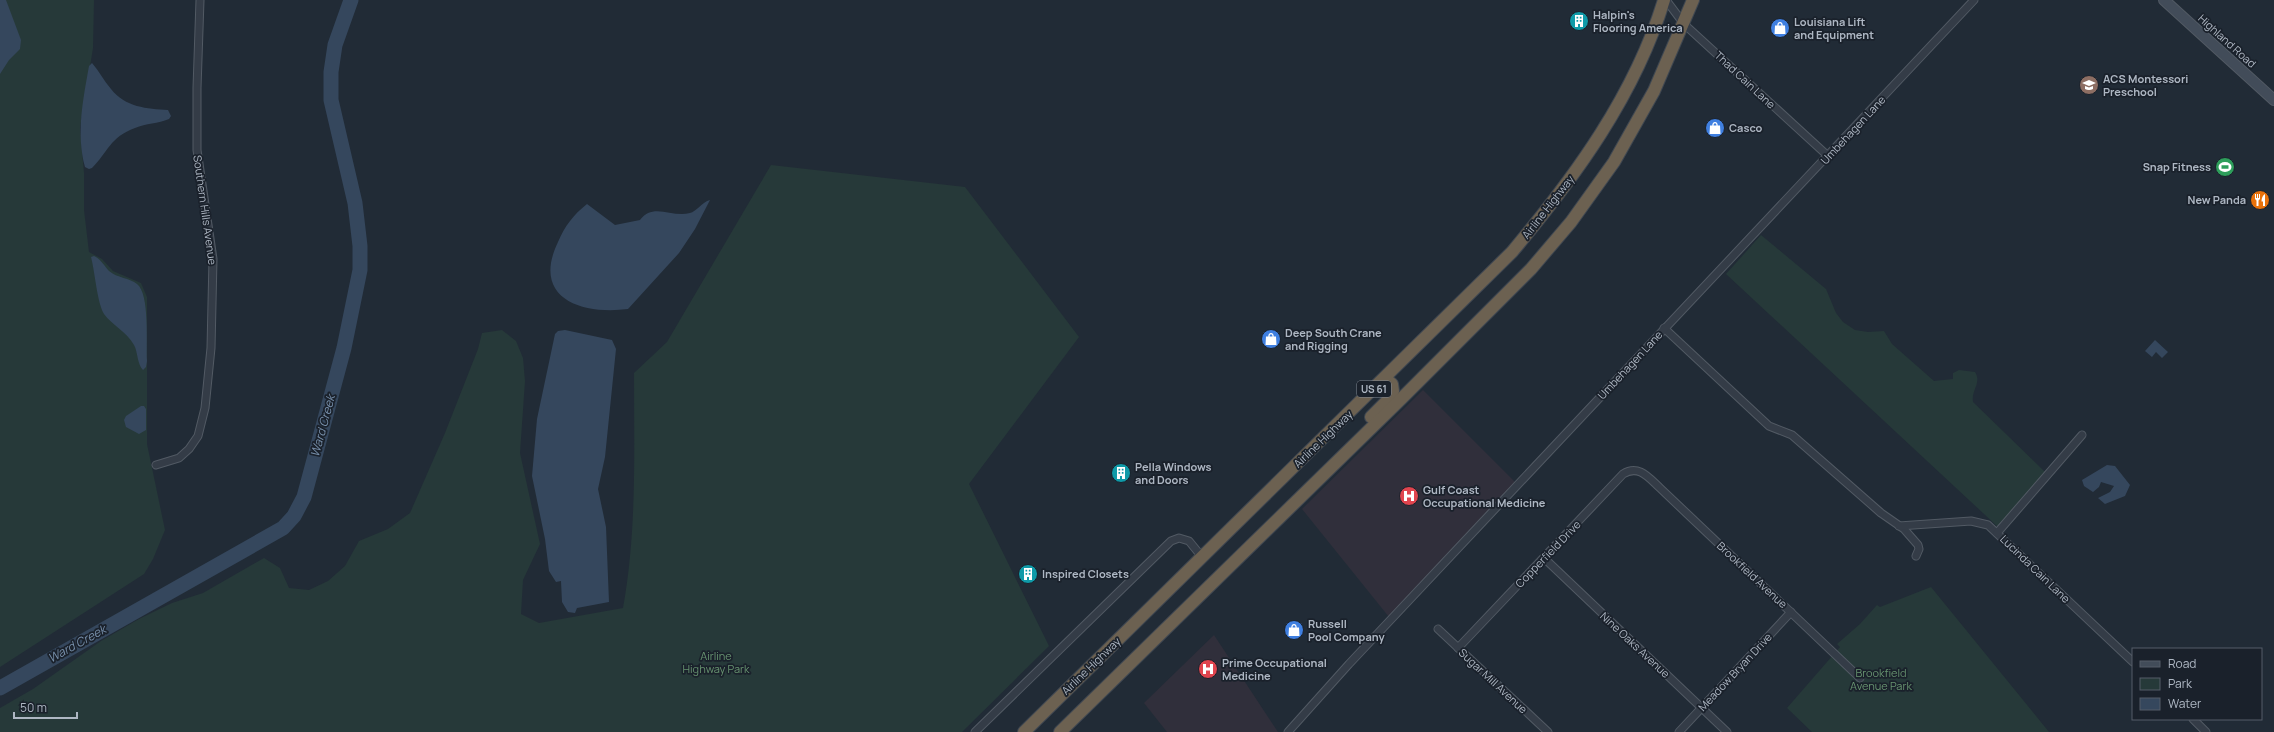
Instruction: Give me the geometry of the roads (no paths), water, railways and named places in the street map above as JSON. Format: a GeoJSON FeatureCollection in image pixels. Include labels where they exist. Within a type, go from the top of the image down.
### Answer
{"type":"FeatureCollection","features":[{"type":"Feature","properties":{"kind":"highway","name":"Airline Highway"},"geometry":{"type":"LineString","coordinates":[[1024,732],[1512,252],[1577,170],[1619,102],[1642,54],[1665,0]]}},
{"type":"Feature","properties":{"kind":"highway","name":"US 61"},"geometry":{"type":"LineString","coordinates":[[1060,732],[1530,270],[1571,222],[1614,162],[1654,91],[1693,0]]}},
{"type":"Feature","properties":{"kind":"highway"},"geometry":{"type":"LineString","coordinates":[[1268,527],[1305,481],[1390,398],[1393,388],[1385,378]]}},
{"type":"Feature","properties":{"kind":"main road","name":"Highland Road"},"geometry":{"type":"LineString","coordinates":[[2164,0],[2274,100]]}},
{"type":"Feature","properties":{"kind":"street","name":"Southern Hills Avenue"},"geometry":{"type":"LineString","coordinates":[[156,465],[179,458],[189,449],[198,436],[205,408],[211,348],[213,260],[197,150],[197,88],[200,0]]}},
{"type":"Feature","properties":{"kind":"street","name":"Thad Cain Lane"},"geometry":{"type":"LineString","coordinates":[[1665,0],[1684,24],[1828,156]]}},
{"type":"Feature","properties":{"kind":"street","name":"Umbehagen Lane"},"geometry":{"type":"LineString","coordinates":[[1288,732],[1354,659],[1664,328],[1974,0]]}},
{"type":"Feature","properties":{"kind":"street"},"geometry":{"type":"LineString","coordinates":[[1664,328],[1769,426],[1792,435],[1882,514],[1899,526],[1918,545],[1919,549],[1916,556]]}},
{"type":"Feature","properties":{"kind":"street","name":"Lucinda Cain Lane"},"geometry":{"type":"LineString","coordinates":[[2082,435],[1997,532],[2132,661]]}},
{"type":"Feature","properties":{"kind":"street","name":"Copperfield Drive"},"geometry":{"type":"LineString","coordinates":[[1458,648],[1623,474],[1634,470],[1643,472]]}},
{"type":"Feature","properties":{"kind":"street","name":"Brookfield Avenue"},"geometry":{"type":"LineString","coordinates":[[1643,472],[1860,678]]}},
{"type":"Feature","properties":{"kind":"street"},"geometry":{"type":"LineString","coordinates":[[1899,526],[1971,521],[1988,526],[1997,532]]}},
{"type":"Feature","properties":{"kind":"street"},"geometry":{"type":"LineString","coordinates":[[975,732],[1170,541],[1179,538],[1189,541],[1202,557]]}},
{"type":"Feature","properties":{"kind":"street","name":"Nine Oaks Avenue"},"geometry":{"type":"LineString","coordinates":[[1544,558],[1727,732]]}},
{"type":"Feature","properties":{"kind":"street","name":"Meadow Bryan Drive"},"geometry":{"type":"LineString","coordinates":[[1679,732],[1791,612]]}},
{"type":"Feature","properties":{"kind":"street","name":"Sugar Mill Avenue"},"geometry":{"type":"LineString","coordinates":[[1438,629],[1548,732]]}},
{"type":"Feature","properties":{"kind":"street"},"geometry":{"type":"LineString","coordinates":[[2194,720],[2206,732]]}},
{"type":"Feature","properties":{"kind":"water"},"geometry":{"type":"Polygon","coordinates":[[[0,0],[6,0],[21,40],[20,49],[9,60],[0,74],[0,0]]]}},
{"type":"Feature","properties":{"kind":"water"},"geometry":{"type":"Polygon","coordinates":[[[92,63],[111,89],[123,100],[144,108],[168,110],[171,116],[169,119],[161,122],[139,126],[120,136],[110,145],[92,168],[89,169],[85,167],[82,154],[81,116],[89,66],[92,63]]]}},
{"type":"Feature","properties":{"kind":"water"},"geometry":{"type":"Polygon","coordinates":[[[710,200],[695,229],[679,253],[628,309],[593,309],[578,305],[565,299],[556,289],[551,277],[551,261],[558,242],[570,221],[587,204],[615,225],[640,220],[645,215],[657,211],[676,214],[690,213],[710,200]]]}},
{"type":"Feature","properties":{"kind":"water"},"geometry":{"type":"Polygon","coordinates":[[[94,256],[99,259],[109,271],[131,280],[141,289],[146,308],[147,332],[147,361],[146,367],[143,370],[131,340],[104,314],[98,295],[91,257],[94,256]]]}},
{"type":"Feature","properties":{"kind":"water"},"geometry":{"type":"Polygon","coordinates":[[[565,330],[612,340],[616,349],[605,457],[598,489],[606,527],[609,602],[577,608],[575,613],[568,612],[562,602],[561,581],[556,582],[549,571],[545,539],[532,476],[537,419],[555,334],[558,331],[565,330]]]}},
{"type":"Feature","properties":{"kind":"water"},"geometry":{"type":"Polygon","coordinates":[[[2155,340],[2168,352],[2162,358],[2156,352],[2152,357],[2145,351],[2155,340]]]}},
{"type":"Feature","properties":{"kind":"water"},"geometry":{"type":"Polygon","coordinates":[[[141,406],[144,406],[146,409],[146,430],[139,434],[126,427],[124,420],[126,416],[141,406]]]}},
{"type":"Feature","properties":{"kind":"water"},"geometry":{"type":"Polygon","coordinates":[[[2107,465],[2115,466],[2130,485],[2125,496],[2105,504],[2098,498],[2110,492],[2114,486],[2101,482],[2099,487],[2093,492],[2084,486],[2082,480],[2107,465]]]}},
{"type":"Feature","properties":{"kind":"waterway","name":"Ward Creek"},"geometry":{"type":"LineString","coordinates":[[0,688],[283,528],[294,516],[304,497],[344,348],[360,270],[360,246],[355,203],[331,100],[331,72],[335,45],[351,0]]}},
{"type":"Feature","properties":{"kind":"place","name":"Halpin's Flooring America"},"geometry":{"type":"Point","coordinates":[1579,21]}},
{"type":"Feature","properties":{"kind":"place","name":"Louisiana Lift and Equipment"},"geometry":{"type":"Point","coordinates":[1780,28]}},
{"type":"Feature","properties":{"kind":"place","name":"ACS Montessori Preschool"},"geometry":{"type":"Point","coordinates":[2089,85]}},
{"type":"Feature","properties":{"kind":"place","name":"Casco"},"geometry":{"type":"Point","coordinates":[1715,128]}},
{"type":"Feature","properties":{"kind":"place","name":"Snap Fitness"},"geometry":{"type":"Point","coordinates":[2225,167]}},
{"type":"Feature","properties":{"kind":"place","name":"New Panda"},"geometry":{"type":"Point","coordinates":[2260,200]}},
{"type":"Feature","properties":{"kind":"place","name":"Deep South Crane and Rigging"},"geometry":{"type":"Point","coordinates":[1271,339]}},
{"type":"Feature","properties":{"kind":"place","name":"Pella Windows and Doors"},"geometry":{"type":"Point","coordinates":[1121,473]}},
{"type":"Feature","properties":{"kind":"place","name":"Gulf Coast Occupational Medicine"},"geometry":{"type":"Point","coordinates":[1409,496]}},
{"type":"Feature","properties":{"kind":"place","name":"Inspired Closets"},"geometry":{"type":"Point","coordinates":[1028,574]}},
{"type":"Feature","properties":{"kind":"place","name":"Russell Pool Company"},"geometry":{"type":"Point","coordinates":[1294,630]}},
{"type":"Feature","properties":{"kind":"place","name":"Prime Occupational Medicine"},"geometry":{"type":"Point","coordinates":[1208,669]}},
{"type":"Feature","properties":{"kind":"park label","name":"Airline Highway Park"},"geometry":{"type":"Point","coordinates":[716,662]}},
{"type":"Feature","properties":{"kind":"park label","name":"Brookfield Avenue Park"},"geometry":{"type":"Point","coordinates":[1881,679]}}]}
